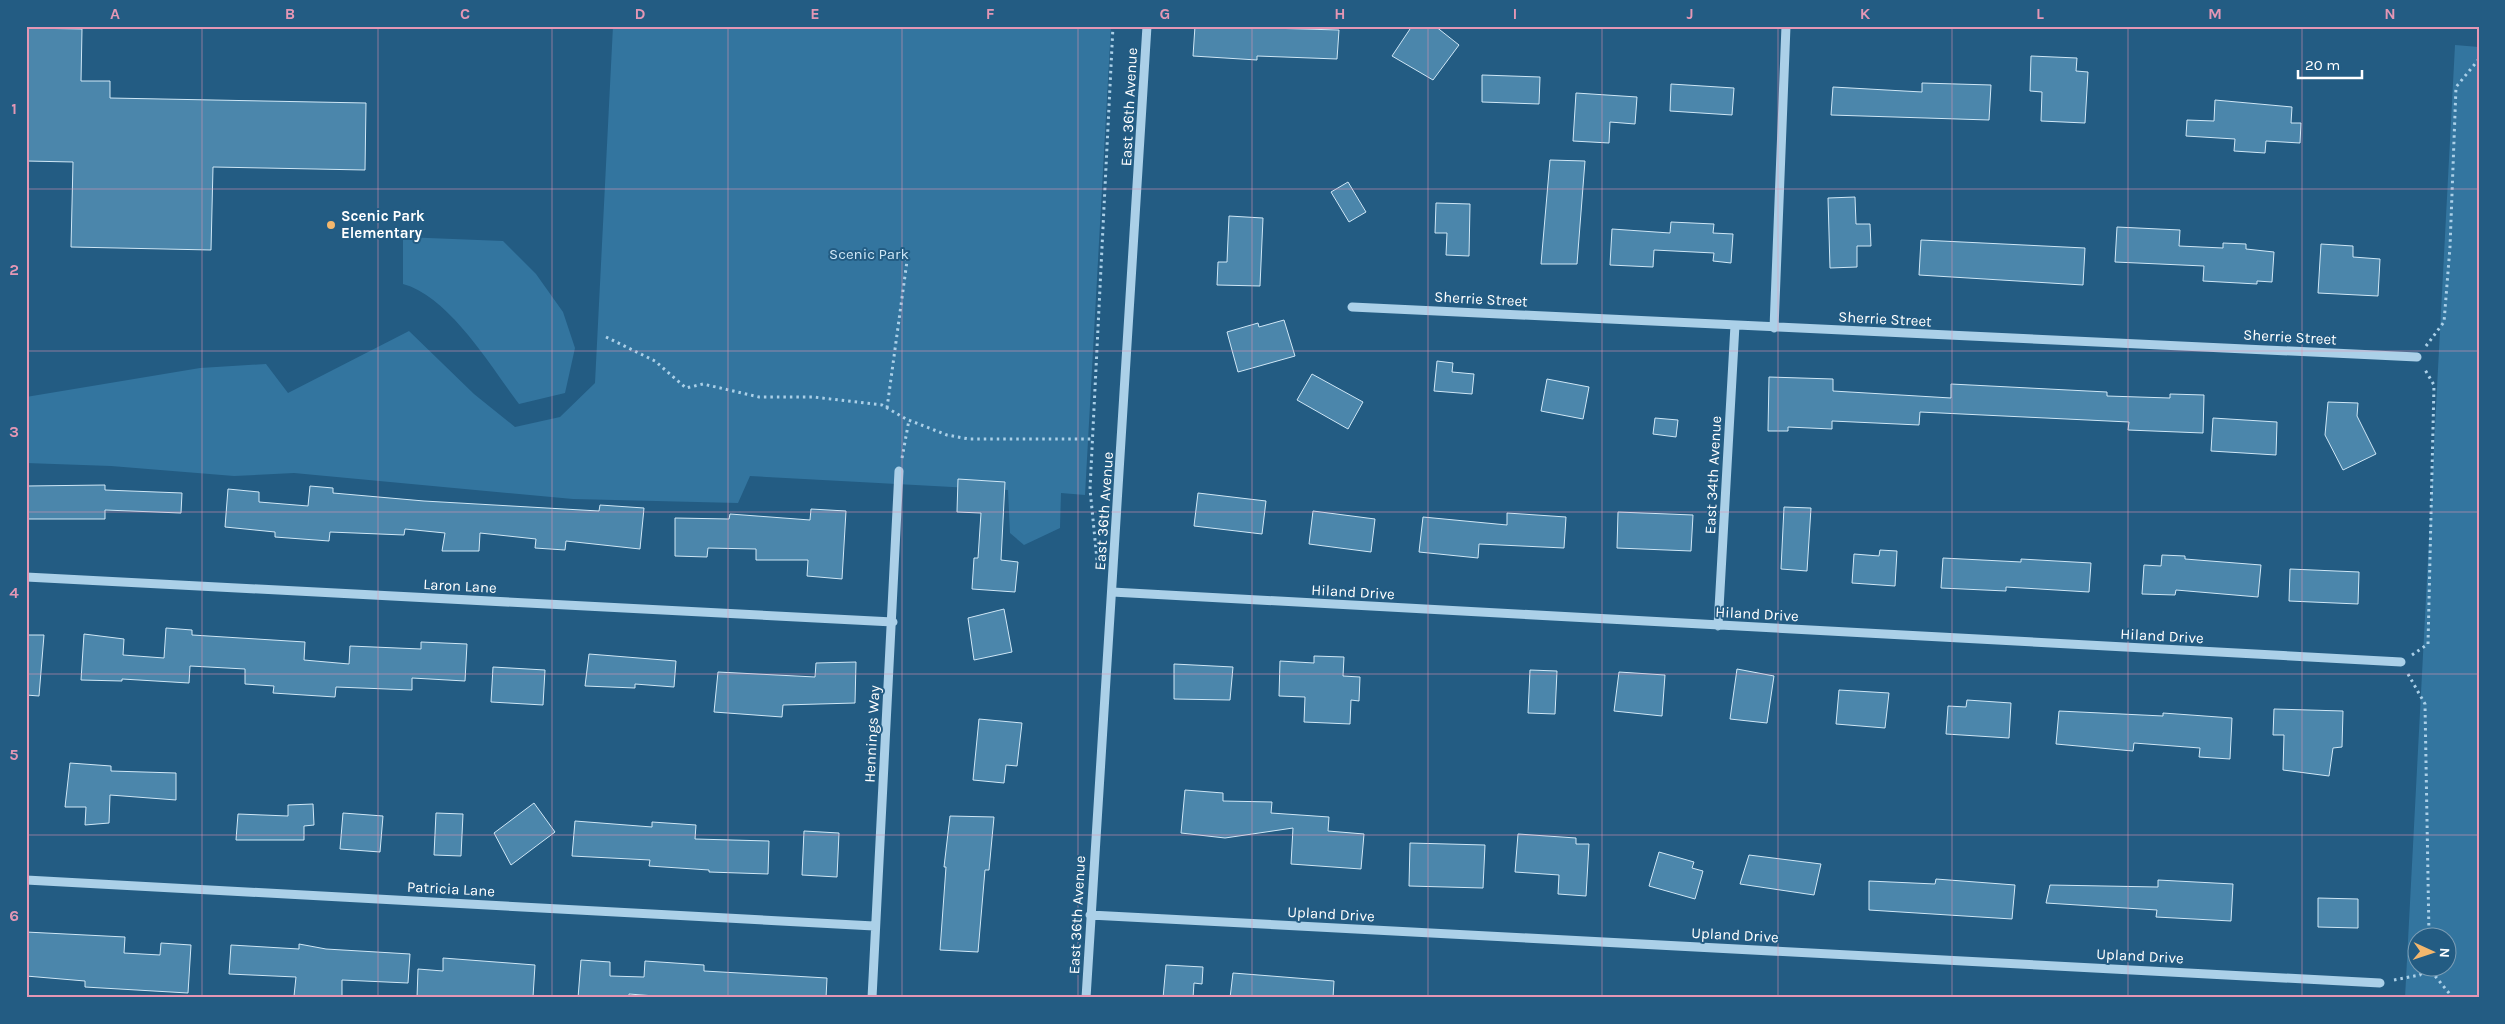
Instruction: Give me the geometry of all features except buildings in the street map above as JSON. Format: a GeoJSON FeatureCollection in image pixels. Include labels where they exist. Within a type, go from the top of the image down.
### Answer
{"type":"FeatureCollection","features":[{"type":"Feature","properties":{"kind":"street","name":"East 36th Avenue"},"geometry":{"type":"LineString","coordinates":[[1086,998],[1147,26]]}},
{"type":"Feature","properties":{"kind":"street"},"geometry":{"type":"LineString","coordinates":[[1774,328],[1786,26]]}},
{"type":"Feature","properties":{"kind":"street","name":"Sherrie Street"},"geometry":{"type":"LineString","coordinates":[[1352,307],[2418,357]]}},
{"type":"Feature","properties":{"kind":"street","name":"East 34th Avenue"},"geometry":{"type":"LineString","coordinates":[[1718,626],[1735,324]]}},
{"type":"Feature","properties":{"kind":"street","name":"Hennings Way"},"geometry":{"type":"LineString","coordinates":[[872,998],[874,926],[893,622],[899,471]]}},
{"type":"Feature","properties":{"kind":"street","name":"Laron Lane"},"geometry":{"type":"LineString","coordinates":[[26,577],[893,622]]}},
{"type":"Feature","properties":{"kind":"street","name":"Hiland Drive"},"geometry":{"type":"LineString","coordinates":[[1112,592],[2402,662]]}},
{"type":"Feature","properties":{"kind":"street","name":"Patricia Lane"},"geometry":{"type":"LineString","coordinates":[[26,880],[874,926]]}},
{"type":"Feature","properties":{"kind":"street","name":"Upland Drive"},"geometry":{"type":"LineString","coordinates":[[1090,915],[2380,983]]}},
{"type":"Feature","properties":{"kind":"path"},"geometry":{"type":"LineString","coordinates":[[1097,563],[1090,489],[1113,26]]}},
{"type":"Feature","properties":{"kind":"path"},"geometry":{"type":"LineString","coordinates":[[2429,926],[2425,704],[2402,662],[2428,644],[2434,385],[2418,357],[2444,322],[2450,247],[2456,88],[2479,59]]}},
{"type":"Feature","properties":{"kind":"path"},"geometry":{"type":"LineString","coordinates":[[887,408],[908,261],[905,255]]}},
{"type":"Feature","properties":{"kind":"path"},"geometry":{"type":"LineString","coordinates":[[606,337],[655,361],[686,388],[703,384],[759,397],[813,397],[882,405],[909,420],[947,435],[968,439],[1093,439]]}},
{"type":"Feature","properties":{"kind":"path"},"geometry":{"type":"LineString","coordinates":[[899,471],[909,420]]}},
{"type":"Feature","properties":{"kind":"path"},"geometry":{"type":"LineString","coordinates":[[2380,983],[2415,976]]}},
{"type":"Feature","properties":{"kind":"path"},"geometry":{"type":"LineString","coordinates":[[2434,976],[2453,998]]}},
{"type":"Feature","properties":{"kind":"green space","name":"Scenic Park"},"geometry":{"type":"Polygon","coordinates":[[[613,26],[1111,26],[1085,495],[1061,493],[1060,528],[1024,545],[1010,533],[1008,490],[750,476],[738,503],[573,499],[294,473],[234,476],[111,466],[26,463],[26,397],[200,368],[266,364],[288,393],[409,331],[474,394],[515,427],[560,417],[595,383],[613,26]]]}},
{"type":"Feature","properties":{"kind":"green space"},"geometry":{"type":"Polygon","coordinates":[[[2455,45],[2479,47],[2479,998],[2405,998],[2408,941],[2408,976],[2458,976],[2458,926],[2409,926],[2455,45]]]}},
{"type":"Feature","properties":{"kind":"green space"},"geometry":{"type":"Polygon","coordinates":[[[403,237],[503,241],[536,274],[563,312],[575,348],[565,393],[519,404],[453,317],[420,291],[403,284],[403,237]]]}},
{"type":"Feature","properties":{"kind":"place","name":"Scenic Park Elementary"},"geometry":{"type":"Point","coordinates":[331,225]}}]}
